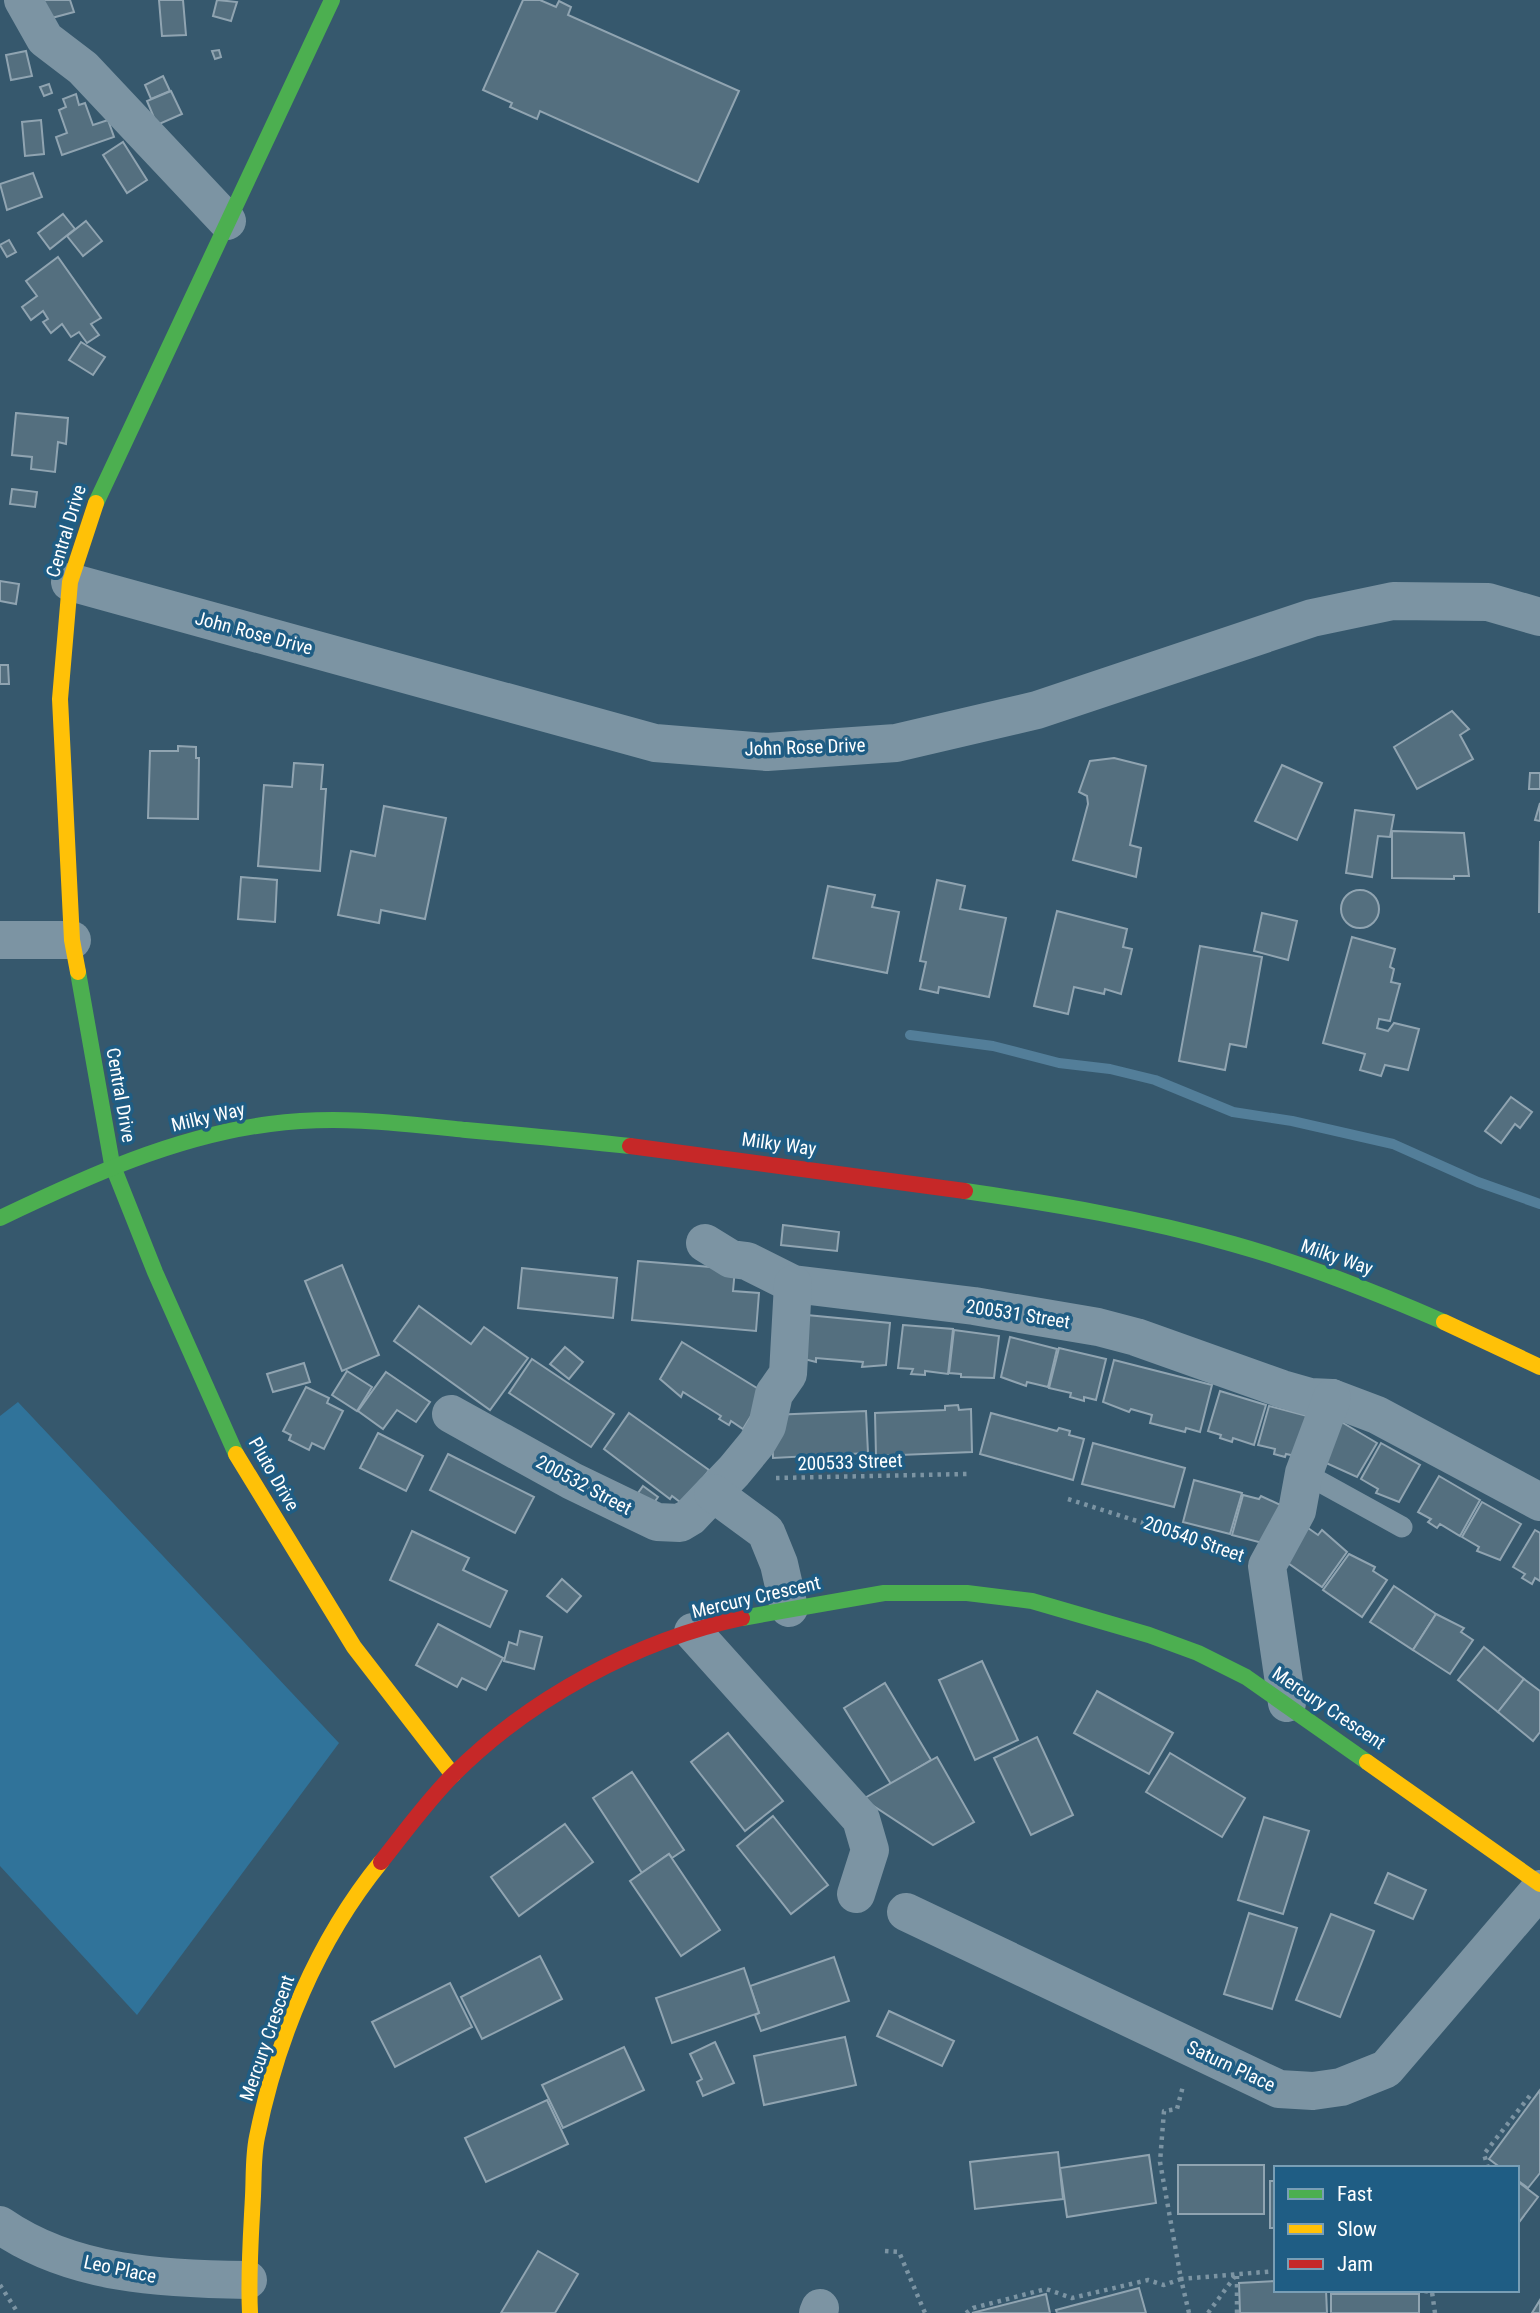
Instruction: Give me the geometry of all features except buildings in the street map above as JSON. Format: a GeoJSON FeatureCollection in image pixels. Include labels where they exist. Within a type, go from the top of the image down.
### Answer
{"type":"FeatureCollection","features":[{"type":"Feature","properties":{"kind":"street"},"geometry":{"type":"LineString","coordinates":[[23,0],[45,39],[83,68],[227,221]]}},
{"type":"Feature","properties":{"kind":"street","name":"Central Drive"},"geometry":{"type":"LineString","coordinates":[[112,1164],[72,940],[60,699],[70,582],[101,487],[332,0]]}},
{"type":"Feature","properties":{"kind":"street","name":"John Rose Drive"},"geometry":{"type":"LineString","coordinates":[[70,582],[654,743],[767,752],[896,743],[1037,710],[1312,618],[1393,601],[1488,603],[1540,617]]}},
{"type":"Feature","properties":{"kind":"street"},"geometry":{"type":"LineString","coordinates":[[0,940],[72,940]]}},
{"type":"Feature","properties":{"kind":"street","name":"Milky Way"},"geometry":{"type":"LineString","coordinates":[[0,1218],[112,1164],[223,1131],[309,1120],[360,1120],[638,1145],[1044,1204],[1191,1233],[1352,1283],[1452,1324],[1540,1367]]}},
{"type":"Feature","properties":{"kind":"street","name":"Pluto Drive"},"geometry":{"type":"LineString","coordinates":[[112,1164],[155,1272],[235,1452],[354,1647],[453,1775]]}},
{"type":"Feature","properties":{"kind":"street","name":"200531 Street"},"geometry":{"type":"LineString","coordinates":[[705,1243],[731,1259],[747,1261],[793,1284],[974,1306],[1098,1327],[1136,1337],[1282,1389],[1310,1397],[1332,1398],[1377,1415],[1540,1502]]}},
{"type":"Feature","properties":{"kind":"street","name":"200532 Street"},"geometry":{"type":"LineString","coordinates":[[451,1414],[572,1481],[657,1522],[680,1523],[691,1517],[724,1482],[757,1443],[767,1426],[774,1394],[788,1374],[793,1284]]}},
{"type":"Feature","properties":{"kind":"street"},"geometry":{"type":"LineString","coordinates":[[1267,1566],[1297,1511],[1304,1473],[1332,1398]]}},
{"type":"Feature","properties":{"kind":"street"},"geometry":{"type":"LineString","coordinates":[[724,1482],[766,1532],[779,1564],[789,1608]]}},
{"type":"Feature","properties":{"kind":"street","name":"200540 Street"},"geometry":{"type":"LineString","coordinates":[[1267,1566],[1287,1703]]}},
{"type":"Feature","properties":{"kind":"street","name":"Mercury Crescent"},"geometry":{"type":"LineString","coordinates":[[249,2296],[256,2139],[275,2067],[300,1993],[355,1894],[453,1775],[524,1715],[611,1664],[708,1625],[789,1608],[884,1593],[967,1593],[1032,1601],[1149,1635],[1198,1653],[1246,1677],[1287,1703],[1540,1887]]}},
{"type":"Feature","properties":{"kind":"street"},"geometry":{"type":"LineString","coordinates":[[693,1632],[861,1819],[870,1850],[856,1894]]}},
{"type":"Feature","properties":{"kind":"street","name":"Saturn Place"},"geometry":{"type":"LineString","coordinates":[[906,1912],[1279,2090],[1313,2091],[1366,2078],[1386,2068],[1406,2049],[1540,1887]]}},
{"type":"Feature","properties":{"kind":"street","name":"Leo Place"},"geometry":{"type":"LineString","coordinates":[[0,2225],[22,2241],[104,2269],[249,2296]]}},
{"type":"Feature","properties":{"kind":"lane"},"geometry":{"type":"LineString","coordinates":[[1304,1473],[1402,1527]]}},
{"type":"Feature","properties":{"kind":"path","name":"200533 Street"},"geometry":{"type":"LineString","coordinates":[[724,1482],[967,1474]]}},
{"type":"Feature","properties":{"kind":"path","name":"200540 Street"},"geometry":{"type":"LineString","coordinates":[[1068,1499],[1213,1544],[1267,1566]]}},
{"type":"Feature","properties":{"kind":"path"},"geometry":{"type":"LineString","coordinates":[[1189,2313],[1160,2162],[1164,2111],[1177,2109],[1193,2048]]}},
{"type":"Feature","properties":{"kind":"path"},"geometry":{"type":"LineString","coordinates":[[1487,2166],[1484,2154],[1532,2093]]}},
{"type":"Feature","properties":{"kind":"path"},"geometry":{"type":"LineString","coordinates":[[885,2251],[899,2252],[925,2313]]}},
{"type":"Feature","properties":{"kind":"path"},"geometry":{"type":"LineString","coordinates":[[966,2313],[973,2308],[1046,2289],[1072,2298],[1148,2280],[1164,2284],[1181,2279],[1274,2271]]}},
{"type":"Feature","properties":{"kind":"path"},"geometry":{"type":"LineString","coordinates":[[1208,2313],[1237,2275]]}},
{"type":"Feature","properties":{"kind":"path"},"geometry":{"type":"LineString","coordinates":[[1237,2275],[1237,2313]]}},
{"type":"Feature","properties":{"kind":"path"},"geometry":{"type":"LineString","coordinates":[[0,2285],[18,2313]]}},
{"type":"Feature","properties":{"kind":"path"},"geometry":{"type":"LineString","coordinates":[[1432,2292],[1435,2313]]}},
{"type":"Feature","properties":{"kind":"shaded area"},"geometry":{"type":"Polygon","coordinates":[[[18,1402],[339,1743],[137,2015],[0,1866],[0,1416],[18,1402]]]}},
{"type":"Feature","properties":{"kind":"waterway"},"geometry":{"type":"LineString","coordinates":[[910,1035],[993,1046],[1059,1063],[1110,1069],[1155,1080],[1233,1112],[1292,1121],[1393,1144],[1478,1182],[1540,1204]]}},
{"type":"Feature","properties":{"kind":"traffic: fast"},"geometry":{"type":"LineString","coordinates":[[96,503],[332,0]]}},
{"type":"Feature","properties":{"kind":"traffic: fast"},"geometry":{"type":"LineString","coordinates":[[78,972],[112,1164],[155,1272],[236,1454]]}},
{"type":"Feature","properties":{"kind":"traffic: fast"},"geometry":{"type":"LineString","coordinates":[[0,1218],[98,1173],[165,1148],[235,1130],[295,1121],[368,1121],[630,1146]]}},
{"type":"Feature","properties":{"kind":"traffic: fast"},"geometry":{"type":"LineString","coordinates":[[965,1191],[1100,1213],[1233,1244],[1340,1279],[1444,1322]]}},
{"type":"Feature","properties":{"kind":"traffic: fast"},"geometry":{"type":"LineString","coordinates":[[742,1618],[884,1593],[967,1593],[1032,1601],[1149,1635],[1198,1653],[1246,1677],[1367,1762]]}},
{"type":"Feature","properties":{"kind":"traffic: slow"},"geometry":{"type":"LineString","coordinates":[[78,972],[72,940],[60,699],[70,582],[96,503]]}},
{"type":"Feature","properties":{"kind":"traffic: slow"},"geometry":{"type":"LineString","coordinates":[[1444,1322],[1540,1367]]}},
{"type":"Feature","properties":{"kind":"traffic: slow"},"geometry":{"type":"LineString","coordinates":[[236,1454],[354,1647],[453,1775]]}},
{"type":"Feature","properties":{"kind":"traffic: slow"},"geometry":{"type":"LineString","coordinates":[[1367,1762],[1540,1884]]}},
{"type":"Feature","properties":{"kind":"traffic: slow"},"geometry":{"type":"LineString","coordinates":[[250,2313],[255,2151],[265,2100],[302,1992],[337,1924],[381,1862]]}},
{"type":"Feature","properties":{"kind":"traffic: jam"},"geometry":{"type":"LineString","coordinates":[[630,1146],[965,1191]]}},
{"type":"Feature","properties":{"kind":"traffic: jam"},"geometry":{"type":"LineString","coordinates":[[381,1862],[453,1775],[483,1747],[550,1698],[624,1657],[663,1641],[742,1618]]}}]}
